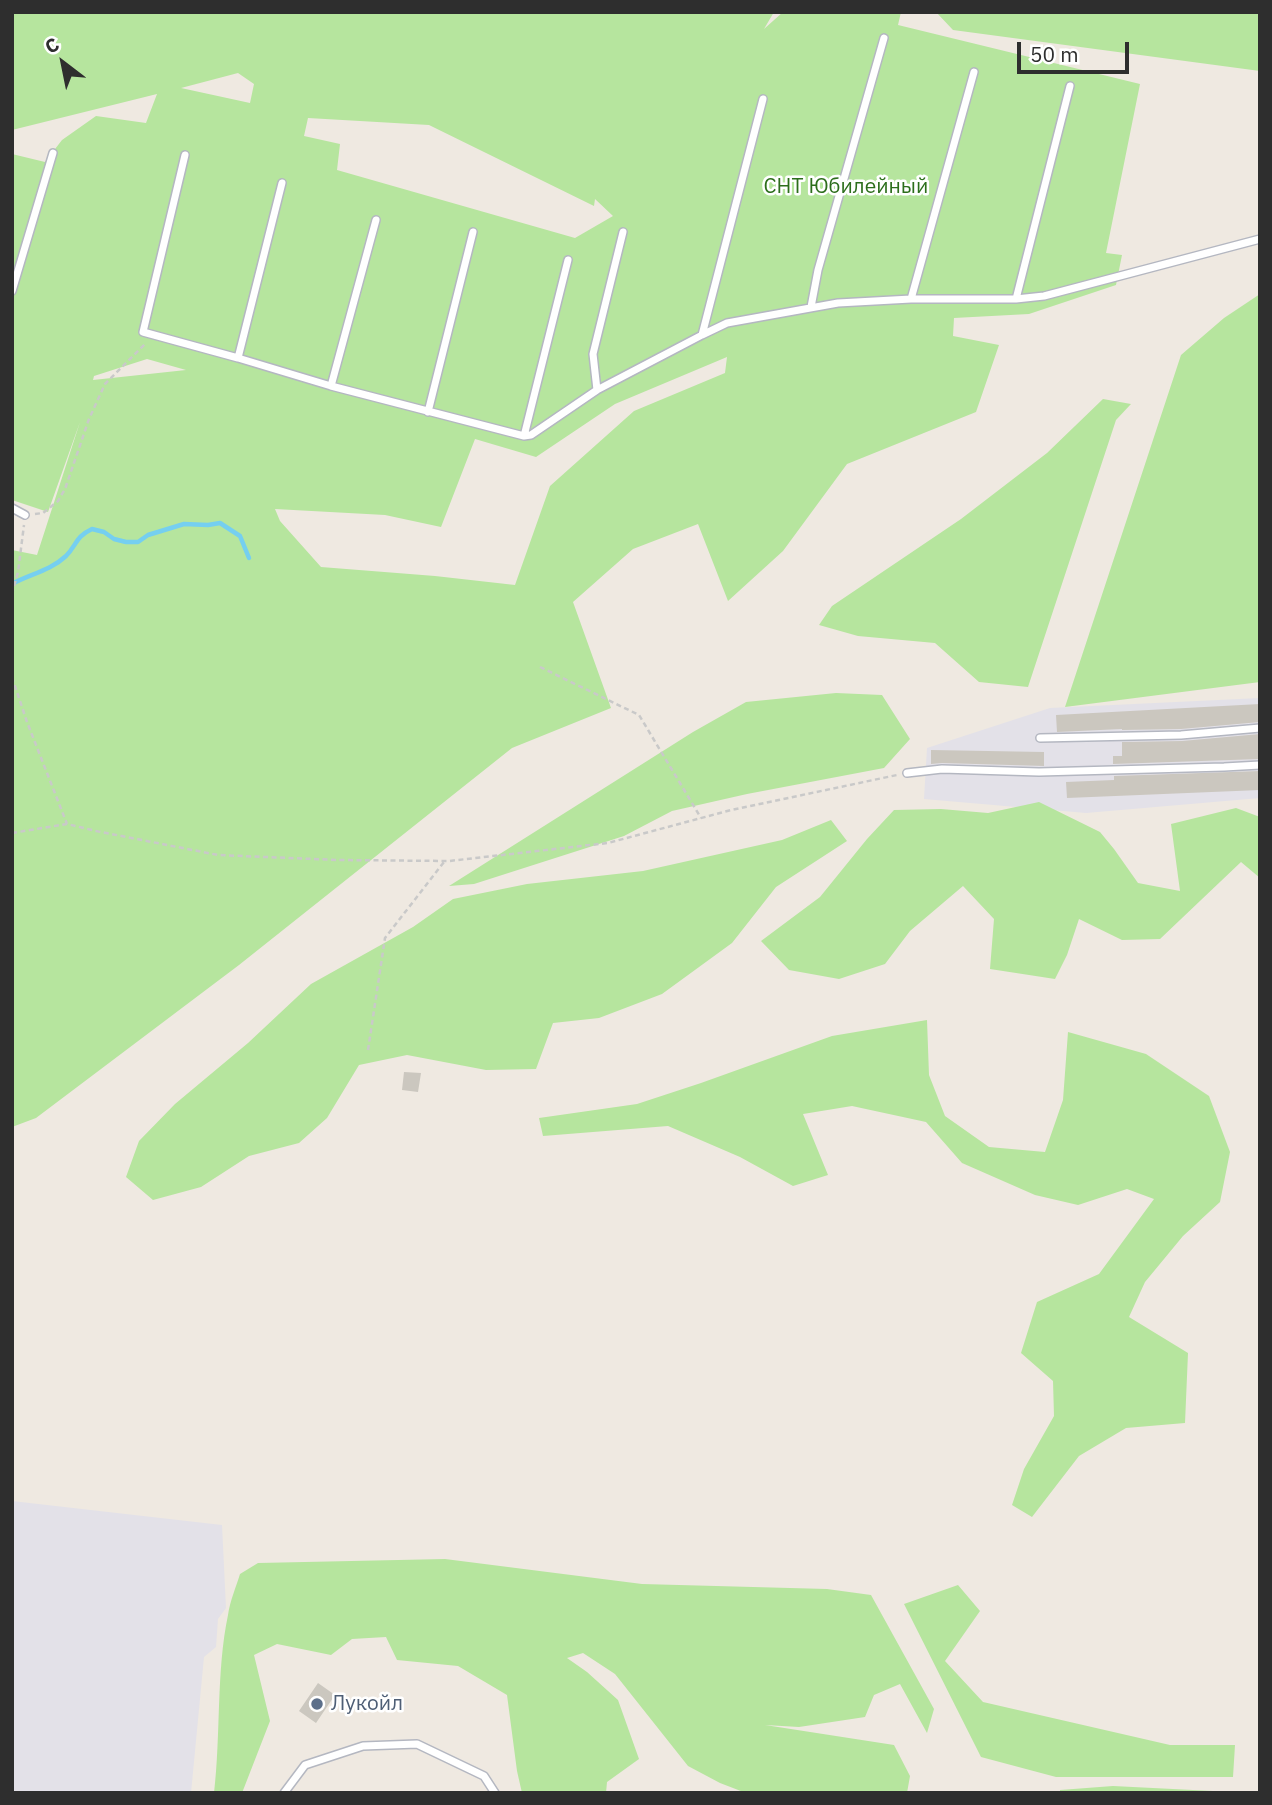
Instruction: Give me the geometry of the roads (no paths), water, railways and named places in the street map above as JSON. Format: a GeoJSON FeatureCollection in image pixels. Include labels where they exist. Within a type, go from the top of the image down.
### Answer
{"type":"FeatureCollection","features":[{"type":"Feature","properties":{"kind":"lane"},"geometry":{"type":"LineString","coordinates":[[811,307],[818,270],[884,38]]}},
{"type":"Feature","properties":{"kind":"lane"},"geometry":{"type":"LineString","coordinates":[[911,299],[974,72]]}},
{"type":"Feature","properties":{"kind":"lane"},"geometry":{"type":"LineString","coordinates":[[1016,299],[1070,86]]}},
{"type":"Feature","properties":{"kind":"lane"},"geometry":{"type":"LineString","coordinates":[[702,335],[763,99]]}},
{"type":"Feature","properties":{"kind":"lane"},"geometry":{"type":"LineString","coordinates":[[12,291],[53,153]]}},
{"type":"Feature","properties":{"kind":"lane"},"geometry":{"type":"LineString","coordinates":[[185,155],[143,332],[331,386],[524,436],[531,435],[597,390],[727,323],[838,303],[1044,296],[1260,239]]}},
{"type":"Feature","properties":{"kind":"lane"},"geometry":{"type":"LineString","coordinates":[[238,358],[282,183]]}},
{"type":"Feature","properties":{"kind":"lane"},"geometry":{"type":"LineString","coordinates":[[331,386],[376,220]]}},
{"type":"Feature","properties":{"kind":"lane"},"geometry":{"type":"LineString","coordinates":[[428,412],[473,232]]}},
{"type":"Feature","properties":{"kind":"lane"},"geometry":{"type":"LineString","coordinates":[[597,390],[593,354],[623,232]]}},
{"type":"Feature","properties":{"kind":"lane"},"geometry":{"type":"LineString","coordinates":[[524,436],[568,260]]}},
{"type":"Feature","properties":{"kind":"lane"},"geometry":{"type":"LineString","coordinates":[[12,508],[25,514]]}},
{"type":"Feature","properties":{"kind":"lane"},"geometry":{"type":"LineString","coordinates":[[1040,738],[1181,735],[1260,728]]}},
{"type":"Feature","properties":{"kind":"lane"},"geometry":{"type":"LineString","coordinates":[[907,773],[942,769],[1039,772],[1260,765]]}},
{"type":"Feature","properties":{"kind":"lane"},"geometry":{"type":"LineString","coordinates":[[284,1793],[305,1765],[363,1746],[417,1744],[484,1776],[495,1793]]}},
{"type":"Feature","properties":{"kind":"waterway"},"geometry":{"type":"LineString","coordinates":[[12,584],[60,561],[82,535],[92,529],[104,532],[114,539],[138,542],[148,535],[184,524],[220,523],[240,536],[249,558]]}},
{"type":"Feature","properties":{"kind":"place","name":"Лукойл"},"geometry":{"type":"Point","coordinates":[317,1704]}},
{"type":"Feature","properties":{"kind":"park label","name":"СНТ Юбилейный"},"geometry":{"type":"Point","coordinates":[846,187]}}]}
